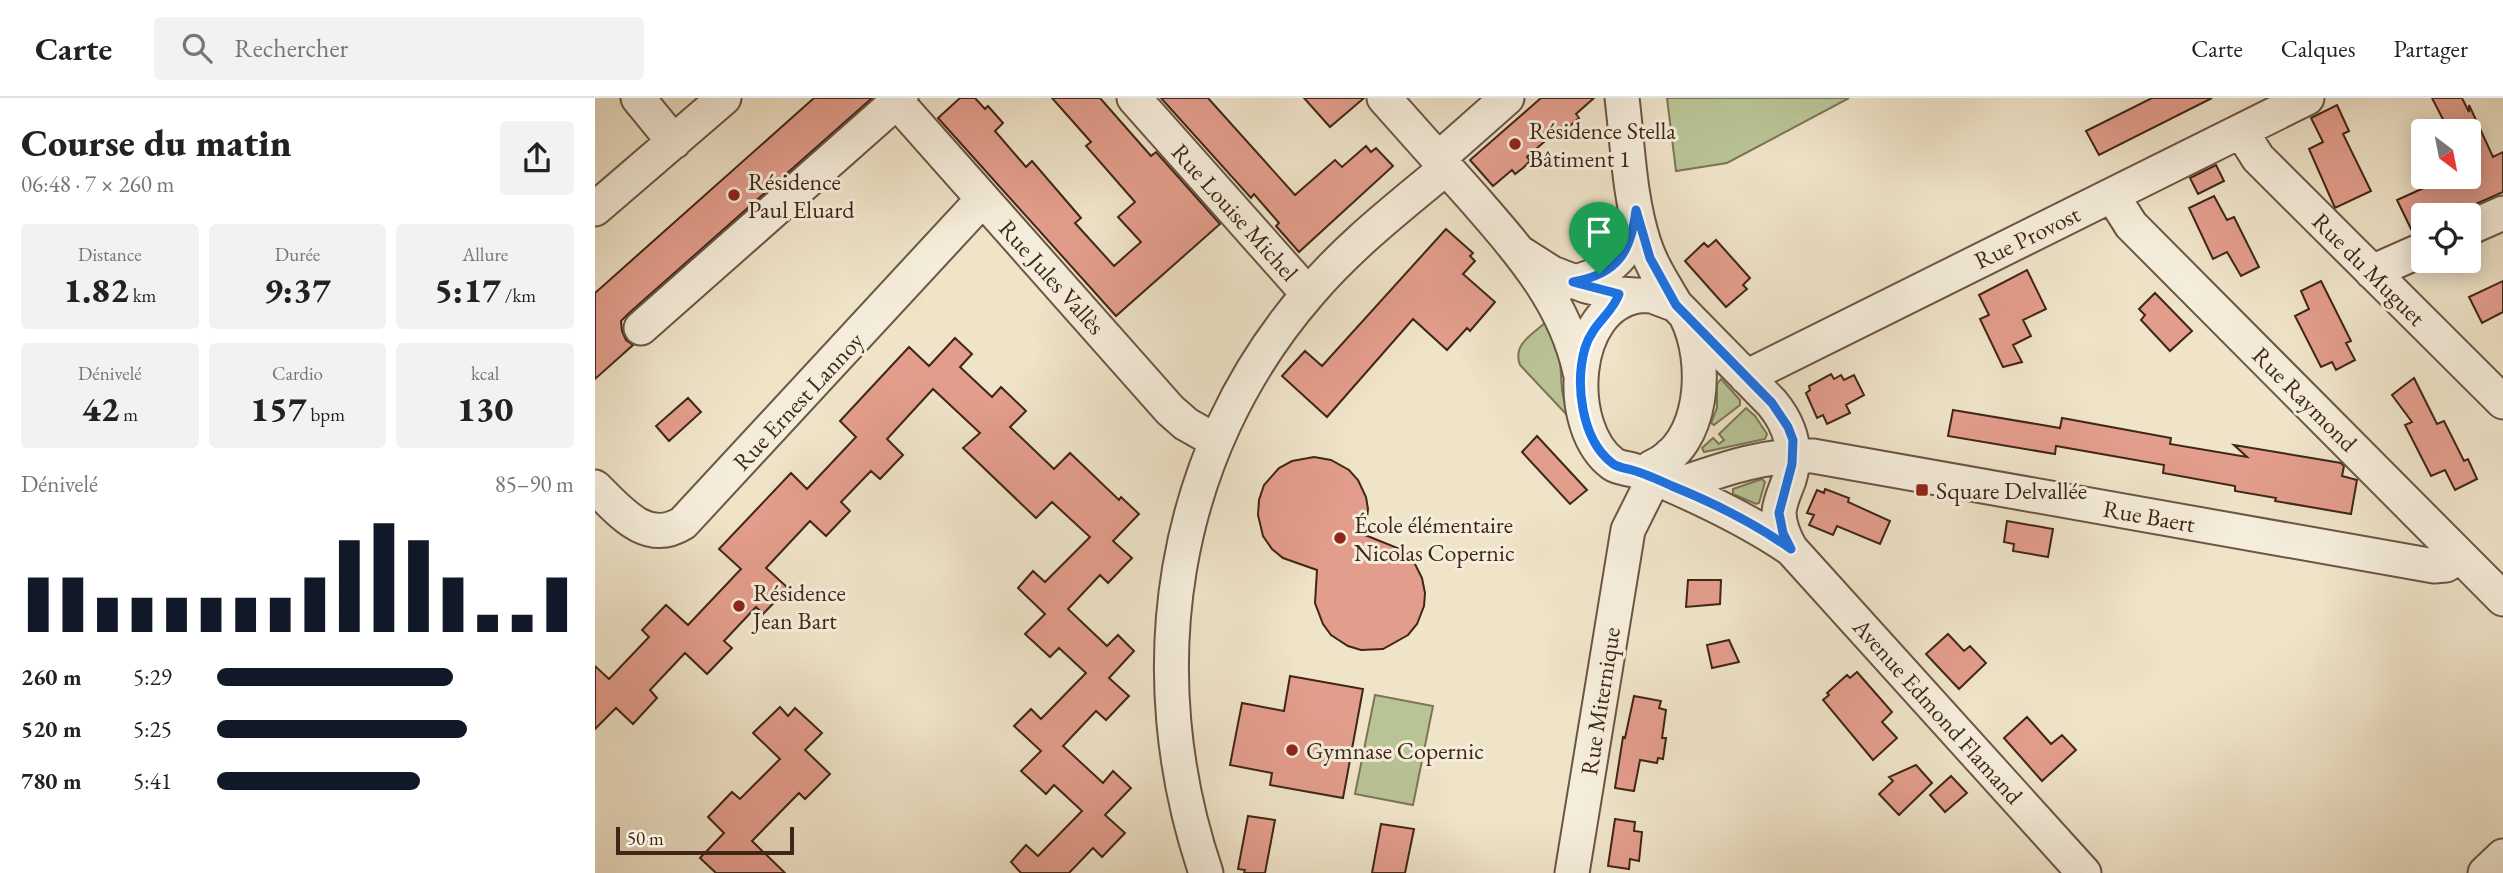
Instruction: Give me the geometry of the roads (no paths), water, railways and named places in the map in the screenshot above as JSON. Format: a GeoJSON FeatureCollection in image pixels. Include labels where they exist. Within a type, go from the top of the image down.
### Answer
{"type":"FeatureCollection","features":[{"type":"Feature","properties":{"kind":"street"},"geometry":{"type":"LineString","coordinates":[[638,98],[669,136]]}},
{"type":"Feature","properties":{"kind":"street"},"geometry":{"type":"LineString","coordinates":[[595,209],[669,136],[700,98]]}},
{"type":"Feature","properties":{"kind":"street"},"geometry":{"type":"LineString","coordinates":[[595,186],[724,98]]}},
{"type":"Feature","properties":{"kind":"street","name":"Rue Louise Michel"},"geometry":{"type":"LineString","coordinates":[[1134,98],[1308,294]]}},
{"type":"Feature","properties":{"kind":"street"},"geometry":{"type":"LineString","coordinates":[[1384,98],[1523,254],[1550,294],[1573,342],[1588,426],[1595,442],[1739,517],[1791,549]]}},
{"type":"Feature","properties":{"kind":"street"},"geometry":{"type":"LineString","coordinates":[[1206,873],[1189,815],[1177,759],[1171,652],[1182,555],[1196,496],[1216,440],[1251,372],[1308,294],[1507,98]]}},
{"type":"Feature","properties":{"kind":"street"},"geometry":{"type":"LineString","coordinates":[[1581,376],[1589,338],[1602,317],[1624,298],[1633,225],[1622,98]]}},
{"type":"Feature","properties":{"kind":"street","name":"Rue Provost"},"geometry":{"type":"LineString","coordinates":[[1746,377],[2307,98]]}},
{"type":"Feature","properties":{"kind":"street"},"geometry":{"type":"LineString","coordinates":[[641,328],[899,100]]}},
{"type":"Feature","properties":{"kind":"street","name":"Rue Jules Vallès"},"geometry":{"type":"LineString","coordinates":[[899,100],[1170,410],[1185,424],[1216,440]]}},
{"type":"Feature","properties":{"kind":"street","name":"Rue du Muguet"},"geometry":{"type":"LineString","coordinates":[[2241,131],[2258,158],[2503,402]]}},
{"type":"Feature","properties":{"kind":"street","name":"Rue Raymond"},"geometry":{"type":"LineString","coordinates":[[2112,195],[2131,225],[2503,599]]}},
{"type":"Feature","properties":{"kind":"street","name":"Rue Ernest Lannoy"},"geometry":{"type":"LineString","coordinates":[[595,487],[628,518],[651,531],[668,531],[684,523],[983,199]]}},
{"type":"Feature","properties":{"kind":"street"},"geometry":{"type":"LineString","coordinates":[[2481,223],[2503,213]]}},
{"type":"Feature","properties":{"kind":"street"},"geometry":{"type":"LineString","coordinates":[[1573,282],[1592,277],[1612,266],[1633,225]]}},
{"type":"Feature","properties":{"kind":"street"},"geometry":{"type":"LineString","coordinates":[[1628,530],[1623,492],[1647,469],[1680,444],[1690,425],[1699,381],[1694,337],[1688,320],[1633,225]]}},
{"type":"Feature","properties":{"kind":"street"},"geometry":{"type":"LineString","coordinates":[[1523,254],[1545,269],[1573,282],[1624,298],[1659,298],[1679,307],[1772,403],[1785,420],[1793,440],[1791,471],[1779,513],[1783,533],[1791,549]]}},
{"type":"Feature","properties":{"kind":"street"},"geometry":{"type":"LineString","coordinates":[[2372,272],[2411,255]]}},
{"type":"Feature","properties":{"kind":"street"},"geometry":{"type":"LineString","coordinates":[[1647,469],[1739,466],[1793,455]]}},
{"type":"Feature","properties":{"kind":"street","name":"Rue Baert"},"geometry":{"type":"LineString","coordinates":[[1793,455],[1813,456],[2434,566],[2446,565],[2460,556]]}},
{"type":"Feature","properties":{"kind":"street"},"geometry":{"type":"LineString","coordinates":[[1628,530],[1647,469]]}},
{"type":"Feature","properties":{"kind":"street","name":"Rue Miternique"},"geometry":{"type":"LineString","coordinates":[[1572,873],[1628,530]]}},
{"type":"Feature","properties":{"kind":"street","name":"Avenue Edmond Flamand"},"geometry":{"type":"LineString","coordinates":[[1791,549],[2084,873]]}},
{"type":"Feature","properties":{"kind":"street"},"geometry":{"type":"LineString","coordinates":[[2485,873],[2503,856]]}},
{"type":"Feature","properties":{"kind":"place","name":"Résidence Stella Bâtiment 1"},"geometry":{"type":"Point","coordinates":[1515,144]}},
{"type":"Feature","properties":{"kind":"place","name":"Résidence Paul Eluard"},"geometry":{"type":"Point","coordinates":[734,195]}},
{"type":"Feature","properties":{"kind":"place","name":"Square Delvallée"},"geometry":{"type":"Point","coordinates":[1922,490]}},
{"type":"Feature","properties":{"kind":"place","name":"École élémentaire Nicolas Copernic"},"geometry":{"type":"Point","coordinates":[1340,538]}},
{"type":"Feature","properties":{"kind":"place","name":"Résidence Jean Bart"},"geometry":{"type":"Point","coordinates":[739,606]}},
{"type":"Feature","properties":{"kind":"place","name":"Gymnase Copernic"},"geometry":{"type":"Point","coordinates":[1292,750]}}]}
